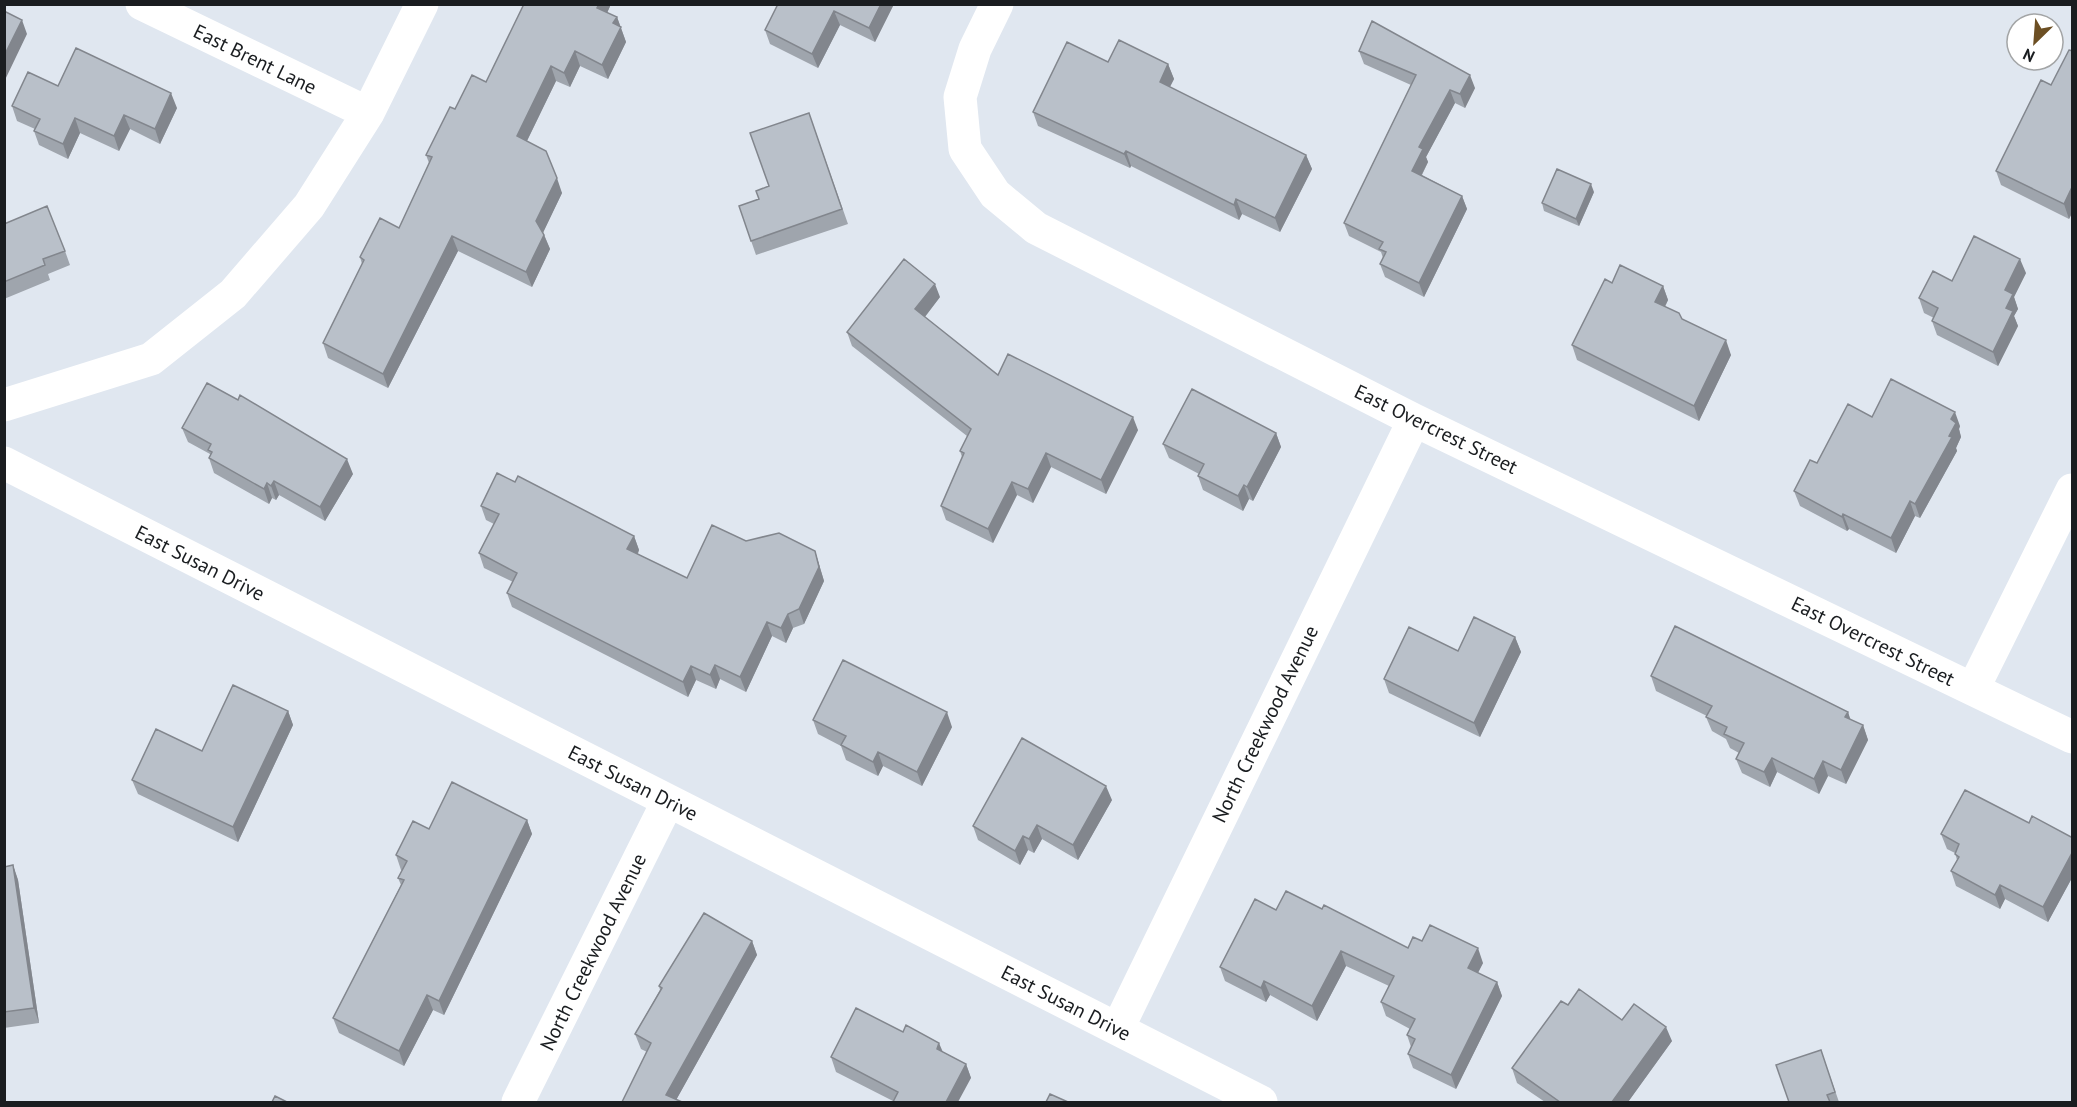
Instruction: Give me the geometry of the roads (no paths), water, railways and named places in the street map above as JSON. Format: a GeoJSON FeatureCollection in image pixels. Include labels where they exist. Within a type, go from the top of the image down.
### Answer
{"type":"FeatureCollection","features":[{"type":"Feature","properties":{"kind":"street","name":"East Brent Lane"},"geometry":{"type":"LineString","coordinates":[[142,4],[368,112]]}},
{"type":"Feature","properties":{"kind":"street"},"geometry":{"type":"LineString","coordinates":[[4,405],[151,359],[233,294],[309,206],[368,112],[422,4]]}},
{"type":"Feature","properties":{"kind":"street","name":"East Overcrest Street"},"geometry":{"type":"LineString","coordinates":[[997,4],[975,49],[960,97],[965,148],[995,194],[1036,228],[1414,420],[2073,737]]}},
{"type":"Feature","properties":{"kind":"street","name":"North Creekwood Avenue"},"geometry":{"type":"LineString","coordinates":[[1118,1028],[1414,420]]}},
{"type":"Feature","properties":{"kind":"street","name":"East Susan Drive"},"geometry":{"type":"LineString","coordinates":[[4,463],[1262,1102]]}},
{"type":"Feature","properties":{"kind":"street"},"geometry":{"type":"LineString","coordinates":[[1973,689],[2073,490]]}},
{"type":"Feature","properties":{"kind":"street","name":"North Creekwood Avenue"},"geometry":{"type":"LineString","coordinates":[[518,1102],[668,801]]}}]}
